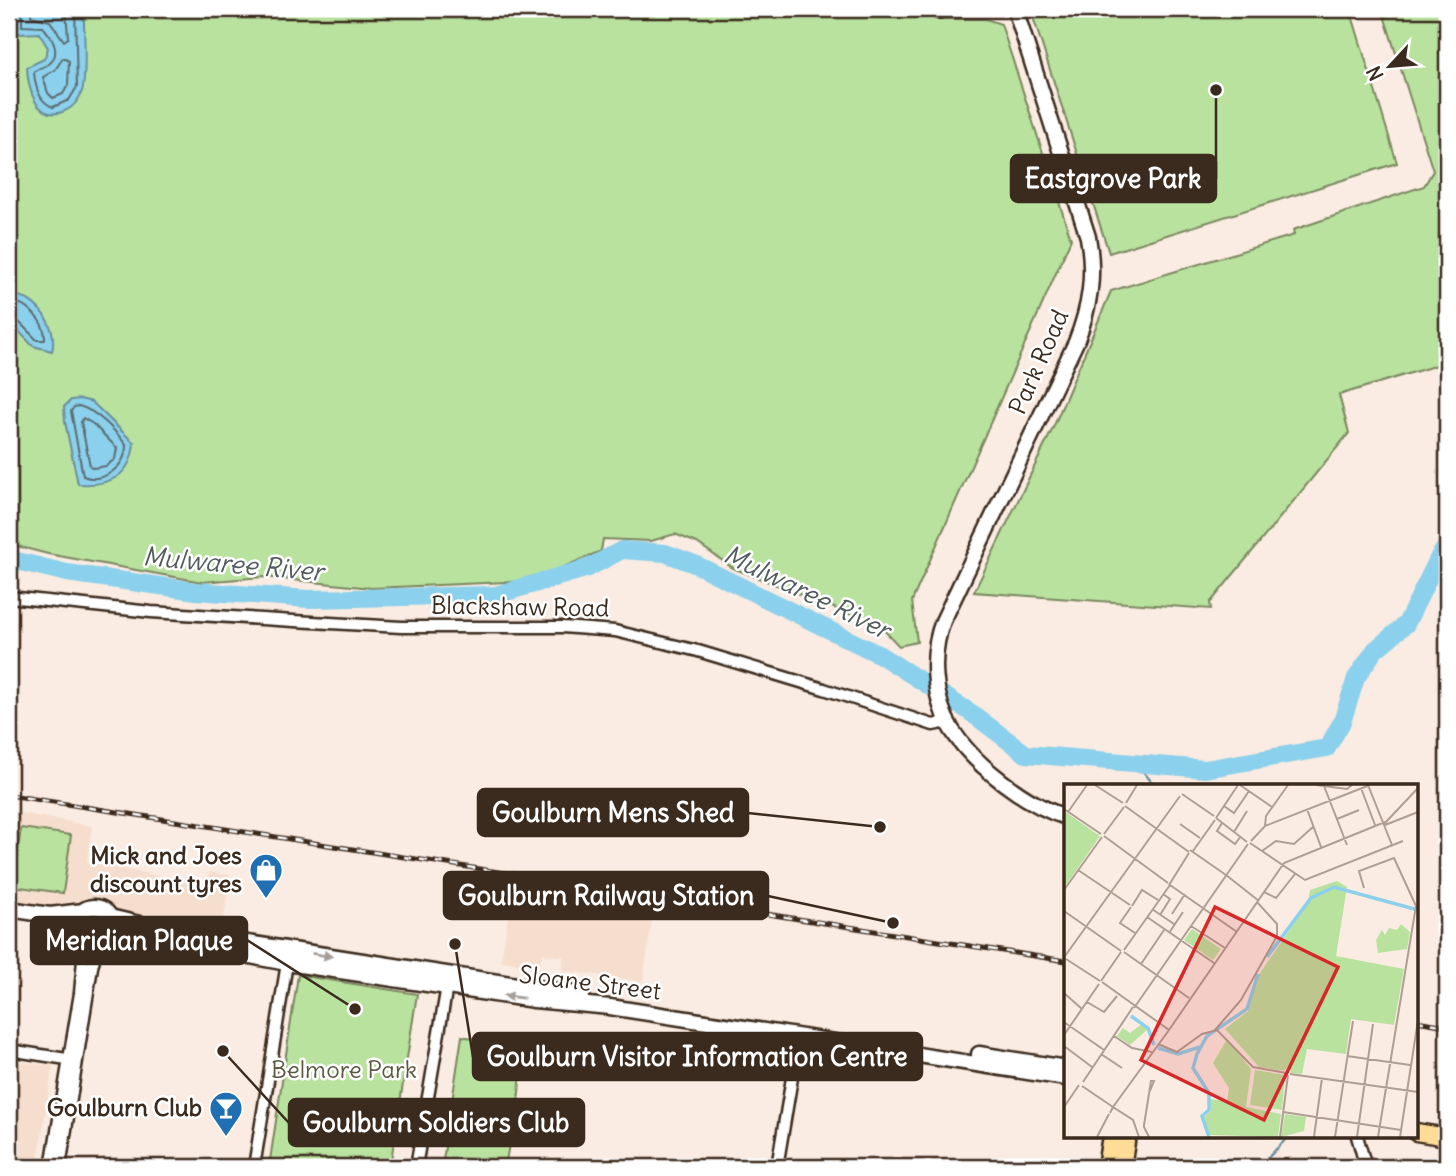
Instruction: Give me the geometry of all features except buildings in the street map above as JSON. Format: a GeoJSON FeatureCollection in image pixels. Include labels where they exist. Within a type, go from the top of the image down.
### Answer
{"type":"FeatureCollection","features":[{"type":"Feature","properties":{"kind":"main road"},"geometry":{"type":"LineString","coordinates":[[1418,1132],[1447,1137]]}},
{"type":"Feature","properties":{"kind":"main road"},"geometry":{"type":"LineString","coordinates":[[1106,1167],[1111,1138]]}},
{"type":"Feature","properties":{"kind":"main road"},"geometry":{"type":"LineString","coordinates":[[1122,1167],[1127,1138]]}},
{"type":"Feature","properties":{"kind":"street"},"geometry":{"type":"LineString","coordinates":[[938,13],[949,9]]}},
{"type":"Feature","properties":{"kind":"street","name":"Park Road"},"geometry":{"type":"LineString","coordinates":[[948,722],[935,672],[936,643],[943,621],[1076,342],[1091,292],[1092,269],[1088,237],[1015,9]]}},
{"type":"Feature","properties":{"kind":"street","name":"Blackshaw Road"},"geometry":{"type":"LineString","coordinates":[[9,597],[152,612],[330,624],[562,627],[615,631],[716,656],[933,725],[948,722]]}},
{"type":"Feature","properties":{"kind":"street"},"geometry":{"type":"LineString","coordinates":[[948,722],[966,747],[1018,794],[1042,808],[1064,816]]}},
{"type":"Feature","properties":{"kind":"street"},"geometry":{"type":"LineString","coordinates":[[9,909],[50,915],[95,907],[106,912],[112,924],[96,951],[51,1167]]}},
{"type":"Feature","properties":{"kind":"street"},"geometry":{"type":"LineString","coordinates":[[60,1167],[84,949],[77,919],[83,911]]}},
{"type":"Feature","properties":{"kind":"street"},"geometry":{"type":"LineString","coordinates":[[50,915],[91,943],[105,938]]}},
{"type":"Feature","properties":{"kind":"street","name":"Sloane Street"},"geometry":{"type":"LineString","coordinates":[[110,917],[221,939],[1064,1068]]}},
{"type":"Feature","properties":{"kind":"street","name":"Sloane Street"},"geometry":{"type":"LineString","coordinates":[[105,938],[133,934],[287,963],[799,1036],[1064,1078]]}},
{"type":"Feature","properties":{"kind":"street"},"geometry":{"type":"LineString","coordinates":[[221,939],[239,946],[273,952],[287,963],[254,1167]]}},
{"type":"Feature","properties":{"kind":"street"},"geometry":{"type":"LineString","coordinates":[[382,964],[397,971],[442,979],[447,986],[416,1167]]}},
{"type":"Feature","properties":{"kind":"street"},"geometry":{"type":"LineString","coordinates":[[489,974],[507,983]]}},
{"type":"Feature","properties":{"kind":"street"},"geometry":{"type":"LineString","coordinates":[[777,1167],[799,1036]]}},
{"type":"Feature","properties":{"kind":"street"},"geometry":{"type":"LineString","coordinates":[[9,1050],[72,1060]]}},
{"type":"Feature","properties":{"kind":"street"},"geometry":{"type":"LineString","coordinates":[[1358,1138],[1366,1167]]}},
{"type":"Feature","properties":{"kind":"shaded area"},"geometry":{"type":"Polygon","coordinates":[[[9,811],[92,826],[87,862],[207,885],[209,872],[230,875],[221,939],[145,926],[9,909],[9,811]]]}},
{"type":"Feature","properties":{"kind":"shaded area"},"geometry":{"type":"Polygon","coordinates":[[[511,897],[652,919],[643,982],[562,970],[563,957],[542,954],[539,966],[501,961],[511,897]]]}},
{"type":"Feature","properties":{"kind":"shaded area"},"geometry":{"type":"Polygon","coordinates":[[[9,1060],[53,1066],[37,1167],[9,1167],[9,1060]]]}},
{"type":"Feature","properties":{"kind":"green space"},"geometry":{"type":"Polygon","coordinates":[[[9,9],[933,9],[937,19],[986,19],[1001,24],[1071,239],[912,601],[917,642],[899,646],[880,626],[733,568],[697,543],[675,534],[651,541],[603,539],[601,551],[531,581],[372,588],[263,577],[202,582],[48,554],[9,544],[9,9]]]}},
{"type":"Feature","properties":{"kind":"green space"},"geometry":{"type":"Polygon","coordinates":[[[1033,9],[1350,9],[1397,163],[1109,253],[1033,17],[1033,9]]]}},
{"type":"Feature","properties":{"kind":"green space"},"geometry":{"type":"Polygon","coordinates":[[[1382,9],[1447,9],[1447,362],[1339,395],[1349,433],[1210,603],[1211,609],[974,592],[1053,428],[1111,291],[1294,235],[1293,230],[1424,186],[1433,171],[1382,9]]]}},
{"type":"Feature","properties":{"kind":"green space"},"geometry":{"type":"Polygon","coordinates":[[[21,828],[71,835],[63,893],[13,886],[21,828]]]}},
{"type":"Feature","properties":{"kind":"green space","name":"Belmore Park"},"geometry":{"type":"Polygon","coordinates":[[[298,975],[417,994],[390,1167],[269,1167],[298,975]]]}},
{"type":"Feature","properties":{"kind":"green space"},"geometry":{"type":"Polygon","coordinates":[[[462,1036],[505,1045],[501,1069],[521,1073],[516,1122],[513,1122],[505,1167],[442,1167],[462,1036]]]}},
{"type":"Feature","properties":{"kind":"water"},"geometry":{"type":"Polygon","coordinates":[[[15,9],[81,9],[84,20],[84,84],[78,100],[65,111],[47,112],[40,108],[32,94],[27,67],[44,59],[48,48],[39,33],[21,34],[16,31],[13,17],[15,9]]]}},
{"type":"Feature","properties":{"kind":"water"},"geometry":{"type":"Polygon","coordinates":[[[9,294],[27,300],[42,313],[52,331],[52,351],[33,346],[9,321],[9,294]]]}},
{"type":"Feature","properties":{"kind":"water"},"geometry":{"type":"Polygon","coordinates":[[[71,400],[92,402],[134,443],[128,464],[109,481],[78,484],[64,407],[71,400]]]}},
{"type":"Feature","properties":{"kind":"waterway","name":"Mulwaree River"},"geometry":{"type":"LineString","coordinates":[[9,559],[67,573],[196,591],[309,599],[496,595],[588,568],[622,550],[665,553],[697,565],[880,655],[970,712],[1026,754],[1205,769],[1327,748],[1342,722],[1356,678],[1375,650],[1406,624],[1447,545]]}},
{"type":"Feature","properties":{"kind":"waterway"},"geometry":{"type":"LineString","coordinates":[[1138,765],[1153,784]]}},
{"type":"Feature","properties":{"kind":"waterway"},"geometry":{"type":"LineString","coordinates":[[1259,1167],[1287,1138]]}},
{"type":"Feature","properties":{"kind":"railway"},"geometry":{"type":"LineString","coordinates":[[9,795],[1064,961]]}},
{"type":"Feature","properties":{"kind":"railway"},"geometry":{"type":"LineString","coordinates":[[1418,1021],[1447,1026]]}},
{"type":"Feature","properties":{"kind":"place","name":"Eastgrove Park"},"geometry":{"type":"Point","coordinates":[1216,90]}},
{"type":"Feature","properties":{"kind":"place","name":"Goulburn Mens Shed"},"geometry":{"type":"Point","coordinates":[880,827]}},
{"type":"Feature","properties":{"kind":"place","name":"Mick and Joes discount tyres"},"geometry":{"type":"Point","coordinates":[266,900]}},
{"type":"Feature","properties":{"kind":"place","name":"Goulburn Railway Station"},"geometry":{"type":"Point","coordinates":[893,923]}},
{"type":"Feature","properties":{"kind":"place","name":"Goulburn Visitor Information Centre"},"geometry":{"type":"Point","coordinates":[455,944]}},
{"type":"Feature","properties":{"kind":"place","name":"Meridian Plaque"},"geometry":{"type":"Point","coordinates":[355,1009]}},
{"type":"Feature","properties":{"kind":"place","name":"Goulburn Soldiers Club"},"geometry":{"type":"Point","coordinates":[223,1051]}},
{"type":"Feature","properties":{"kind":"place","name":"Goulburn Club"},"geometry":{"type":"Point","coordinates":[226,1138]}}]}
